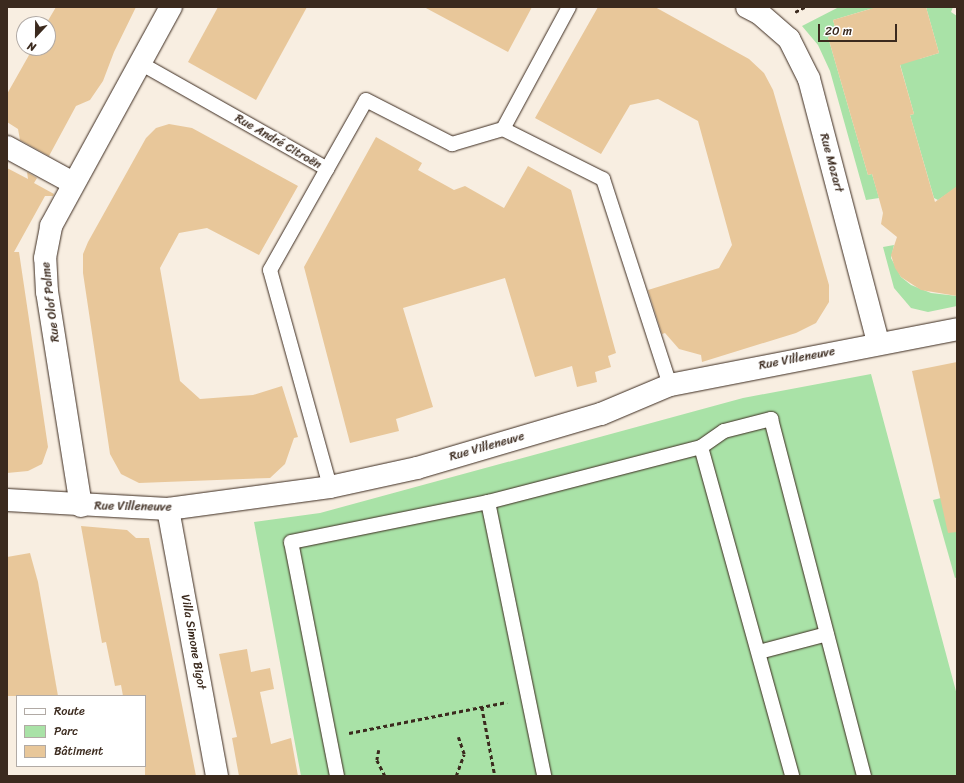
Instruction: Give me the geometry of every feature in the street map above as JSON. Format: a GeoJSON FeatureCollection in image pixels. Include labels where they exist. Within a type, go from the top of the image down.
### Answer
{"type":"FeatureCollection","features":[{"type":"Feature","properties":{"kind":"street","name":"Rue Olof Palme"},"geometry":{"type":"LineString","coordinates":[[81,506],[47,292],[45,258],[51,226],[73,183],[171,7]]}},
{"type":"Feature","properties":{"kind":"street","name":"Rue Mozart"},"geometry":{"type":"LineString","coordinates":[[747,7],[759,13],[789,39],[808,79],[878,342]]}},
{"type":"Feature","properties":{"kind":"street"},"geometry":{"type":"LineString","coordinates":[[7,147],[73,183]]}},
{"type":"Feature","properties":{"kind":"street","name":"Rue Villeneuve"},"geometry":{"type":"LineString","coordinates":[[7,500],[81,506],[168,509],[330,487],[417,468],[601,414],[670,384],[878,342],[957,329]]}},
{"type":"Feature","properties":{"kind":"street","name":"Villa Simone Bigot"},"geometry":{"type":"LineString","coordinates":[[168,509],[217,776]]}},
{"type":"Feature","properties":{"kind":"lane"},"geometry":{"type":"LineString","coordinates":[[569,7],[503,129],[603,179],[670,384]]}},
{"type":"Feature","properties":{"kind":"lane","name":"Rue André Citroën"},"geometry":{"type":"LineString","coordinates":[[140,63],[327,169],[366,100],[452,144],[503,129]]}},
{"type":"Feature","properties":{"kind":"lane"},"geometry":{"type":"LineString","coordinates":[[327,169],[270,270],[330,487]]}},
{"type":"Feature","properties":{"kind":"lane"},"geometry":{"type":"LineString","coordinates":[[337,776],[291,542],[488,502],[701,447],[724,431],[771,419],[864,776]]}},
{"type":"Feature","properties":{"kind":"lane"},"geometry":{"type":"LineString","coordinates":[[701,447],[759,652],[792,776]]}},
{"type":"Feature","properties":{"kind":"lane"},"geometry":{"type":"LineString","coordinates":[[488,502],[544,776]]}},
{"type":"Feature","properties":{"kind":"lane"},"geometry":{"type":"LineString","coordinates":[[759,652],[827,634]]}},
{"type":"Feature","properties":{"kind":"path"},"geometry":{"type":"LineString","coordinates":[[329,736],[527,698]]}},
{"type":"Feature","properties":{"kind":"path"},"geometry":{"type":"LineString","coordinates":[[482,707],[495,776]]}},
{"type":"Feature","properties":{"kind":"path"},"geometry":{"type":"LineString","coordinates":[[456,776],[462,765],[464,754],[458,736]]}},
{"type":"Feature","properties":{"kind":"path"},"geometry":{"type":"LineString","coordinates":[[379,750],[377,760],[385,776]]}},
{"type":"Feature","properties":{"kind":"green space"},"geometry":{"type":"Polygon","coordinates":[[[839,7],[903,7],[919,59],[939,53],[926,7],[953,7],[951,12],[957,16],[957,187],[938,200],[934,198],[910,115],[914,114],[898,57],[870,9],[833,20],[837,34],[828,37],[868,175],[872,174],[879,198],[866,200],[830,71],[818,45],[802,26],[839,7]]]}},
{"type":"Feature","properties":{"kind":"green space"},"geometry":{"type":"Polygon","coordinates":[[[894,245],[891,258],[901,277],[911,285],[931,293],[957,296],[957,306],[928,312],[911,308],[894,288],[883,247],[894,245]]]}},
{"type":"Feature","properties":{"kind":"green space"},"geometry":{"type":"Polygon","coordinates":[[[871,374],[957,695],[957,776],[301,776],[254,522],[320,513],[743,398],[871,374]]]}},
{"type":"Feature","properties":{"kind":"green space"},"geometry":{"type":"Polygon","coordinates":[[[957,494],[957,577],[955,578],[933,500],[957,494]]]}},
{"type":"Feature","properties":{"kind":"building"},"geometry":{"type":"Polygon","coordinates":[[[56,7],[136,7],[114,52],[103,81],[90,100],[76,106],[49,156],[20,140],[18,129],[7,122],[7,94],[28,56],[56,56],[56,16],[51,16],[56,7]]]}},
{"type":"Feature","properties":{"kind":"building"},"geometry":{"type":"Polygon","coordinates":[[[218,7],[307,7],[256,100],[188,62],[218,7]]]}},
{"type":"Feature","properties":{"kind":"building"},"geometry":{"type":"Polygon","coordinates":[[[424,7],[532,7],[508,52],[424,7]]]}},
{"type":"Feature","properties":{"kind":"building"},"geometry":{"type":"Polygon","coordinates":[[[598,7],[655,7],[749,59],[764,73],[773,90],[829,285],[829,302],[816,323],[796,333],[702,362],[701,355],[679,349],[665,333],[662,334],[648,290],[719,268],[732,245],[698,121],[658,99],[630,105],[601,154],[535,118],[598,7]]]}},
{"type":"Feature","properties":{"kind":"building"},"geometry":{"type":"Polygon","coordinates":[[[877,7],[926,7],[939,53],[900,65],[914,114],[910,115],[935,202],[957,186],[957,296],[921,290],[901,277],[895,268],[891,255],[897,237],[881,224],[883,213],[872,174],[868,175],[828,37],[837,34],[833,20],[877,7]]]}},
{"type":"Feature","properties":{"kind":"building"},"geometry":{"type":"Polygon","coordinates":[[[169,124],[192,128],[298,186],[259,255],[207,228],[179,233],[160,268],[180,381],[200,399],[253,395],[282,386],[298,437],[294,438],[285,464],[270,478],[139,483],[121,474],[110,454],[83,273],[83,254],[88,242],[146,138],[156,128],[169,124]]]}},
{"type":"Feature","properties":{"kind":"building"},"geometry":{"type":"Polygon","coordinates":[[[376,137],[422,163],[418,170],[454,190],[465,186],[504,208],[528,166],[571,190],[616,353],[608,356],[611,367],[595,372],[597,382],[577,387],[572,366],[535,377],[505,278],[403,308],[433,407],[396,419],[399,431],[350,443],[304,267],[376,137]]]}},
{"type":"Feature","properties":{"kind":"building"},"geometry":{"type":"Polygon","coordinates":[[[7,168],[28,179],[27,172],[37,178],[34,183],[54,194],[53,196],[45,196],[14,252],[19,252],[48,447],[42,464],[28,471],[7,473],[7,168]]]}},
{"type":"Feature","properties":{"kind":"building"},"geometry":{"type":"Polygon","coordinates":[[[957,362],[957,532],[948,533],[912,371],[957,362]]]}},
{"type":"Feature","properties":{"kind":"building"},"geometry":{"type":"Polygon","coordinates":[[[81,526],[127,530],[136,538],[149,538],[196,776],[145,776],[146,695],[123,695],[121,685],[115,686],[106,642],[102,643],[81,526]]]}},
{"type":"Feature","properties":{"kind":"building"},"geometry":{"type":"Polygon","coordinates":[[[30,553],[38,582],[58,695],[7,696],[7,557],[30,553]]]}},
{"type":"Feature","properties":{"kind":"building"},"geometry":{"type":"Polygon","coordinates":[[[247,649],[251,672],[270,668],[274,689],[260,692],[271,744],[291,738],[298,776],[239,776],[232,738],[237,737],[219,654],[247,649]]]}}]}
